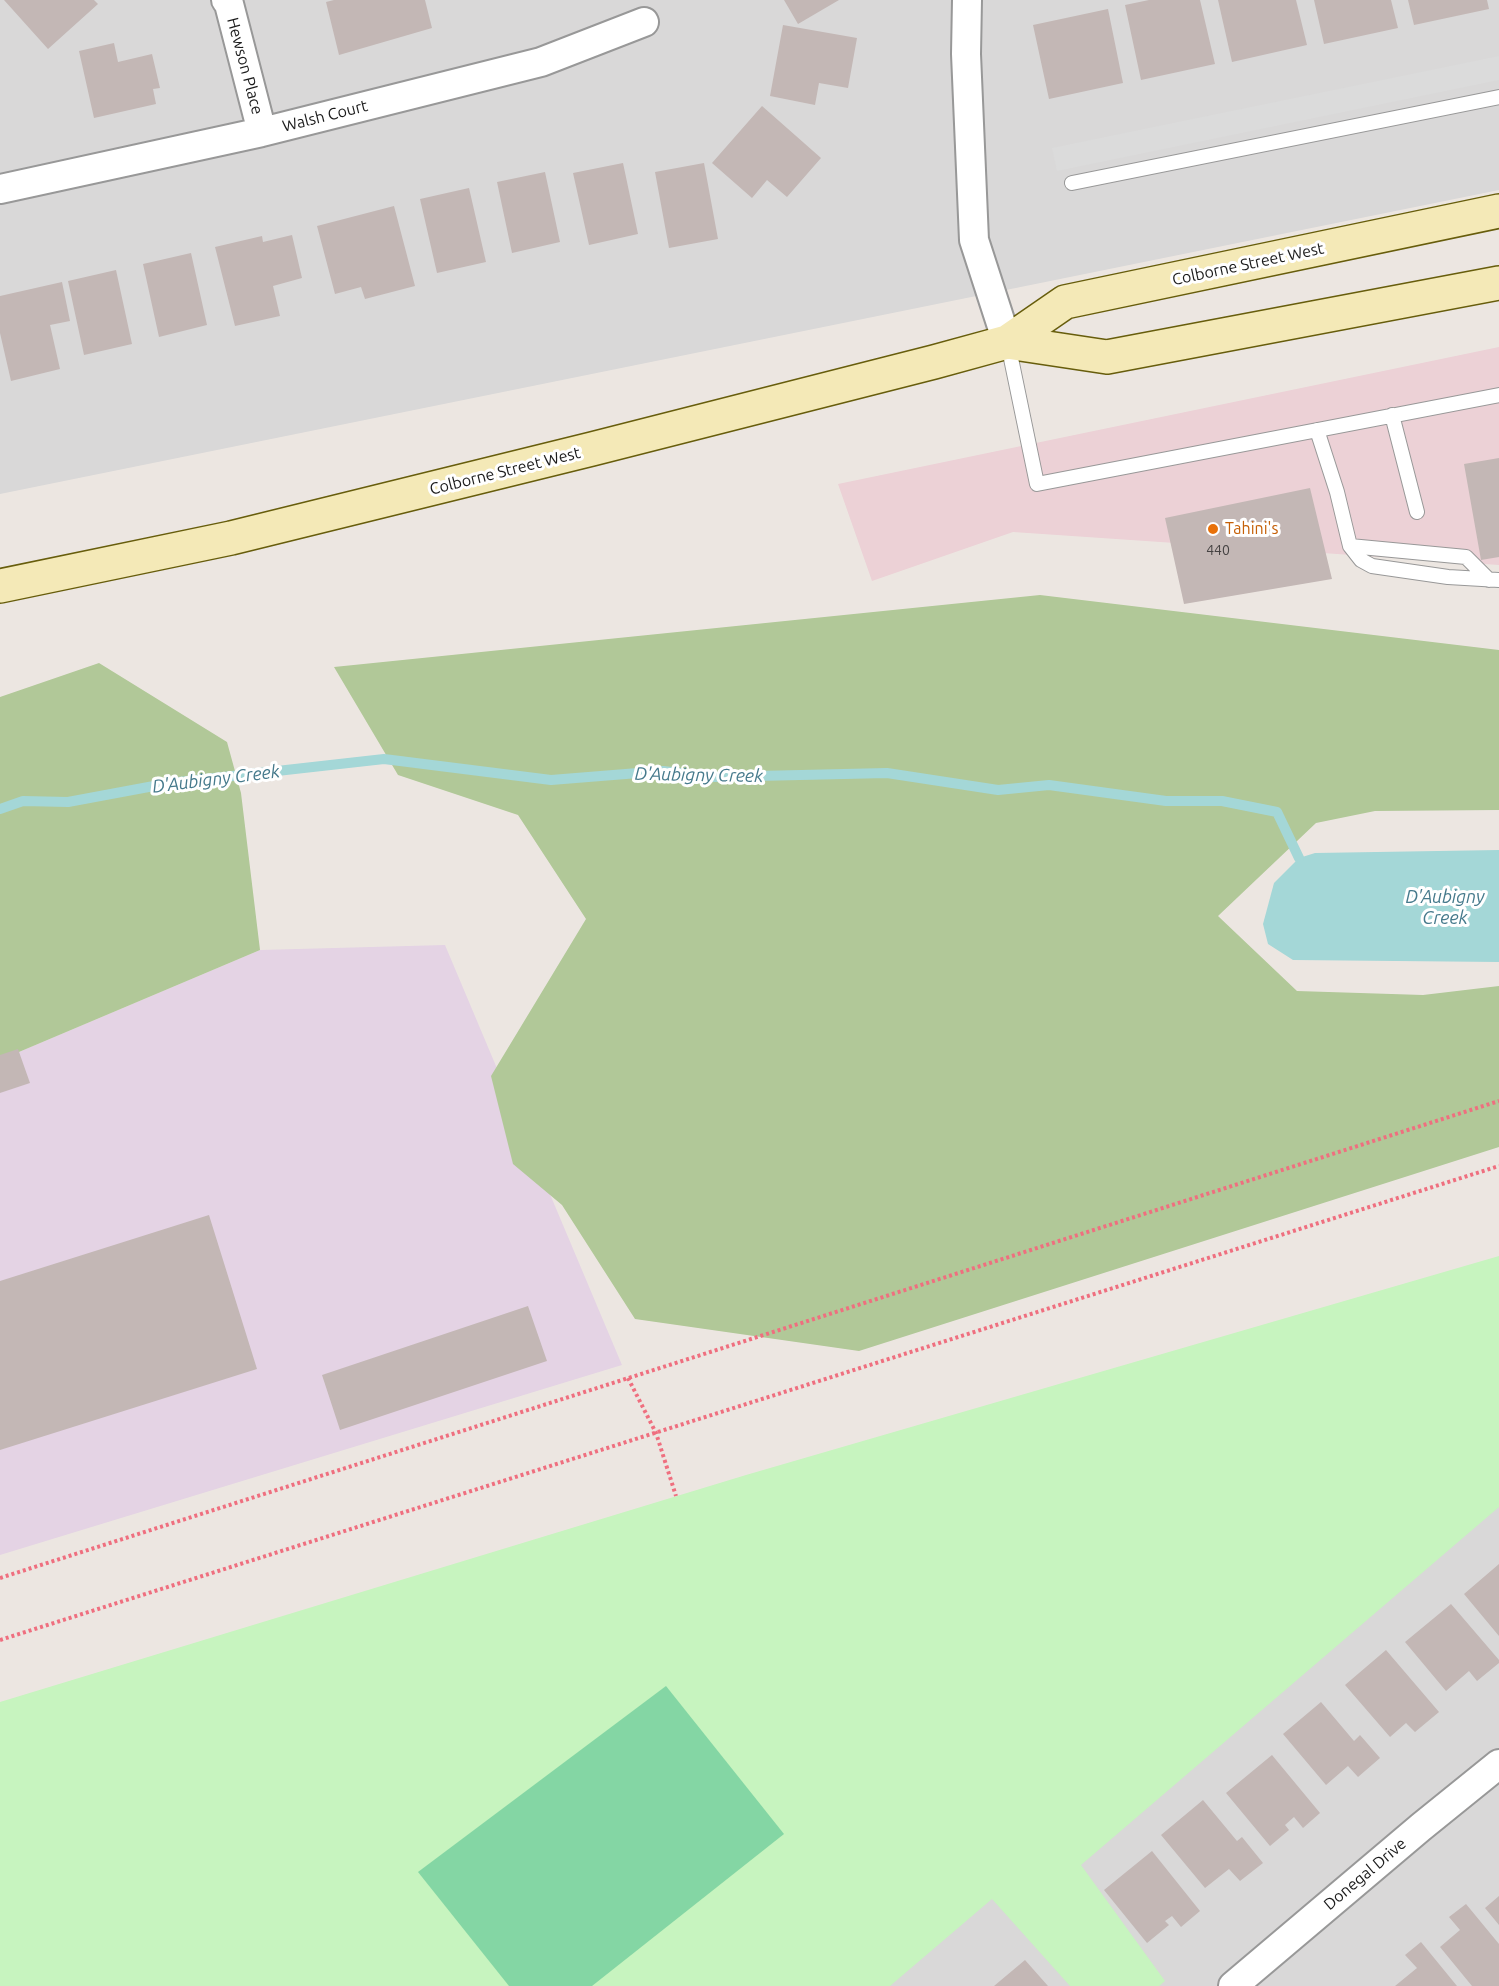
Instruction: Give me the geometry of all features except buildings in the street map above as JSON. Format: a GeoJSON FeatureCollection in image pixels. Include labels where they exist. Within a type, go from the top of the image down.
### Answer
{"type":"FeatureCollection","features":[{"type":"Feature","properties":{"kind":"main road","name":"Colborne Street West"},"geometry":{"type":"LineString","coordinates":[[0,586],[231,538],[592,449],[1007,342],[1065,302],[1499,211]]}},
{"type":"Feature","properties":{"kind":"main road","name":"Colborne Street West"},"geometry":{"type":"LineString","coordinates":[[1007,342],[1107,357],[1499,283]]}},
{"type":"Feature","properties":{"kind":"street","name":"Hewson Place"},"geometry":{"type":"LineString","coordinates":[[226,0],[229,4],[262,132]]}},
{"type":"Feature","properties":{"kind":"street"},"geometry":{"type":"LineString","coordinates":[[967,0],[966,54],[974,240],[1007,342]]}},
{"type":"Feature","properties":{"kind":"street","name":"Walsh Court"},"geometry":{"type":"LineString","coordinates":[[0,189],[262,132],[541,62],[644,22]]}},
{"type":"Feature","properties":{"kind":"street","name":"Donegal Drive"},"geometry":{"type":"LineString","coordinates":[[1233,1986],[1412,1834],[1499,1764]]}},
{"type":"Feature","properties":{"kind":"lane"},"geometry":{"type":"LineString","coordinates":[[1072,183],[1499,97]]}},
{"type":"Feature","properties":{"kind":"lane"},"geometry":{"type":"LineString","coordinates":[[1007,342],[1037,484],[1499,395]]}},
{"type":"Feature","properties":{"kind":"lane"},"geometry":{"type":"LineString","coordinates":[[1392,416],[1417,512]]}},
{"type":"Feature","properties":{"kind":"lane"},"geometry":{"type":"LineString","coordinates":[[1317,430],[1337,492],[1350,546],[1361,560],[1372,566],[1448,577],[1494,580]]}},
{"type":"Feature","properties":{"kind":"lane"},"geometry":{"type":"LineString","coordinates":[[1350,546],[1466,557],[1494,580]]}},
{"type":"Feature","properties":{"kind":"path"},"geometry":{"type":"LineString","coordinates":[[0,1578],[1499,1101]]}},
{"type":"Feature","properties":{"kind":"path"},"geometry":{"type":"LineString","coordinates":[[0,1640],[1499,1166]]}},
{"type":"Feature","properties":{"kind":"path"},"geometry":{"type":"LineString","coordinates":[[628,1378],[656,1433],[676,1496]]}},
{"type":"Feature","properties":{"kind":"shaded area"},"geometry":{"type":"Polygon","coordinates":[[[0,0],[1499,0],[1499,190],[0,494],[0,0]]]}},
{"type":"Feature","properties":{"kind":"shaded area"},"geometry":{"type":"Polygon","coordinates":[[[1499,56],[1499,80],[1057,171],[1052,148],[1499,56]]]}},
{"type":"Feature","properties":{"kind":"shaded area"},"geometry":{"type":"Polygon","coordinates":[[[1499,347],[1499,565],[1013,532],[872,581],[838,484],[1499,347]]]}},
{"type":"Feature","properties":{"kind":"shaded area"},"geometry":{"type":"Polygon","coordinates":[[[445,945],[622,1365],[0,1555],[0,1060],[260,950],[445,945]]]}},
{"type":"Feature","properties":{"kind":"shaded area"},"geometry":{"type":"Polygon","coordinates":[[[1499,1432],[1499,1986],[94,1986],[1499,1432]]]}},
{"type":"Feature","properties":{"kind":"green space"},"geometry":{"type":"Polygon","coordinates":[[[1040,595],[1499,650],[1499,810],[1375,811],[1316,823],[1218,916],[1297,991],[1423,995],[1499,986],[1499,1147],[859,1351],[635,1319],[562,1205],[513,1164],[491,1076],[586,919],[518,815],[398,775],[334,667],[1040,595]]]}},
{"type":"Feature","properties":{"kind":"green space"},"geometry":{"type":"Polygon","coordinates":[[[99,663],[227,742],[241,793],[260,950],[0,1060],[0,697],[99,663]]]}},
{"type":"Feature","properties":{"kind":"green space"},"geometry":{"type":"Polygon","coordinates":[[[1499,1256],[1499,1507],[1081,1865],[1165,1981],[1159,1986],[1070,1986],[992,1899],[890,1986],[0,1986],[0,1702],[746,1475],[1499,1256]]]}},
{"type":"Feature","properties":{"kind":"green space"},"geometry":{"type":"Polygon","coordinates":[[[666,1686],[784,1834],[592,1986],[509,1986],[418,1872],[666,1686]]]}},
{"type":"Feature","properties":{"kind":"water","name":"D'Aubigny Creek"},"geometry":{"type":"Polygon","coordinates":[[[1499,850],[1499,962],[1293,960],[1268,944],[1263,924],[1274,883],[1299,858],[1315,853],[1499,850]]]}},
{"type":"Feature","properties":{"kind":"waterway","name":"D'Aubigny Creek"},"geometry":{"type":"LineString","coordinates":[[0,809],[23,801],[68,802],[170,783],[384,759],[551,780],[663,771],[714,777],[887,773],[998,790],[1049,785],[1166,801],[1222,801],[1277,812],[1299,858]]}},
{"type":"Feature","properties":{"kind":"place","name":"Tahini's"},"geometry":{"type":"Point","coordinates":[1213,529]}}]}
